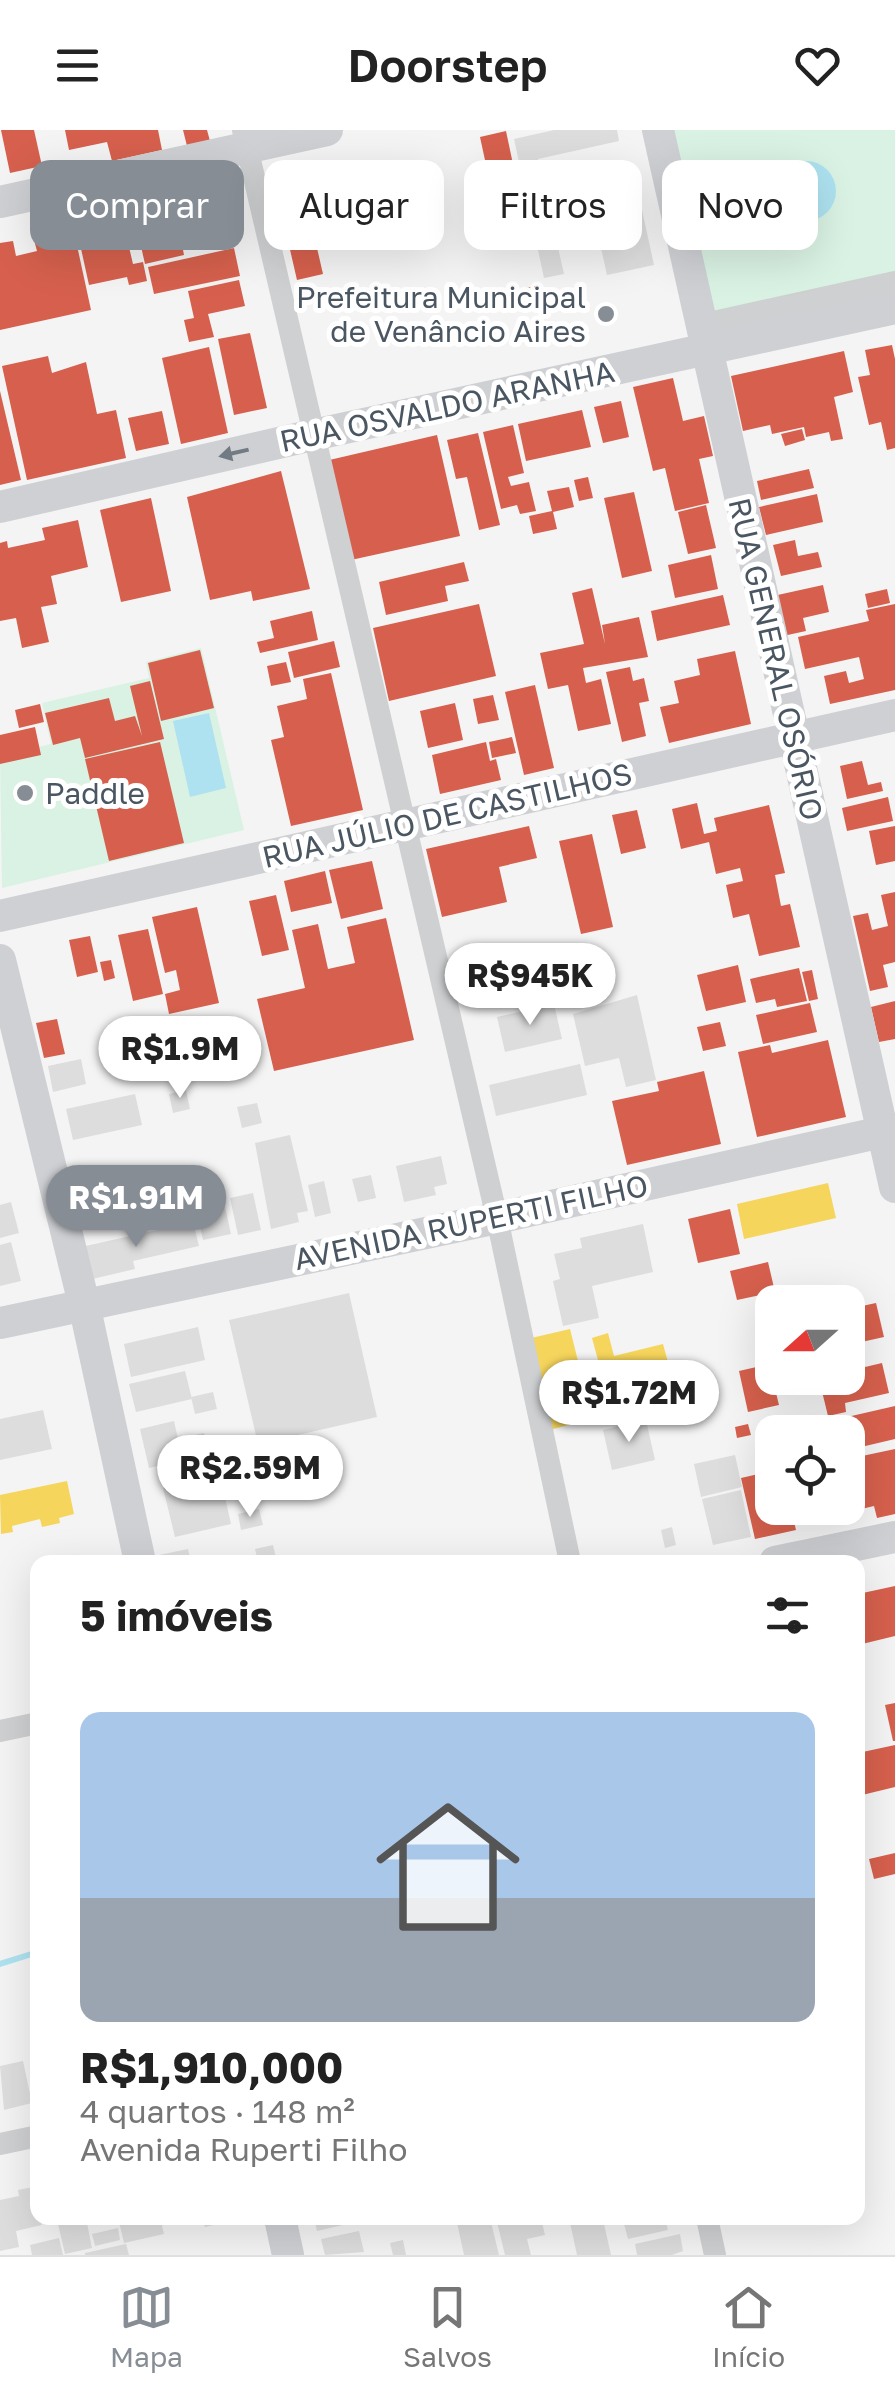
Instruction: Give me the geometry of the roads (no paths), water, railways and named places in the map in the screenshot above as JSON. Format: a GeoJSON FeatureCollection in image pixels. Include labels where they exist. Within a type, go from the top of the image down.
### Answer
{"type":"FeatureCollection","features":[{"type":"Feature","properties":{"kind":"street"},"geometry":{"type":"LineString","coordinates":[[0,202],[245,139],[327,130]]}},
{"type":"Feature","properties":{"kind":"street","name":"RUA GENERAL OSÓRIO"},"geometry":{"type":"LineString","coordinates":[[658,130],[793,737],[891,1128],[895,1187]]}},
{"type":"Feature","properties":{"kind":"street"},"geometry":{"type":"LineString","coordinates":[[245,139],[497,1218],[569,1555]]}},
{"type":"Feature","properties":{"kind":"street"},"geometry":{"type":"LineString","coordinates":[[705,345],[895,282]]}},
{"type":"Feature","properties":{"kind":"street","name":"RUA OSVALDO ARANHA"},"geometry":{"type":"LineString","coordinates":[[0,508],[705,345],[895,308]]}},
{"type":"Feature","properties":{"kind":"street"},"geometry":{"type":"LineString","coordinates":[[705,345],[895,319]]}},
{"type":"Feature","properties":{"kind":"street","name":"RUA JÚLIO DE CASTILHOS"},"geometry":{"type":"LineString","coordinates":[[0,916],[895,714]]}},
{"type":"Feature","properties":{"kind":"street"},"geometry":{"type":"LineString","coordinates":[[0,960],[84,1304],[138,1555]]}},
{"type":"Feature","properties":{"kind":"street","name":"AVENIDA RUPERTI FILHO"},"geometry":{"type":"LineString","coordinates":[[0,1323],[497,1218],[891,1128]]}},
{"type":"Feature","properties":{"kind":"street"},"geometry":{"type":"LineString","coordinates":[[807,1555],[895,1536]]}},
{"type":"Feature","properties":{"kind":"street"},"geometry":{"type":"LineString","coordinates":[[0,1731],[30,1725]]}},
{"type":"Feature","properties":{"kind":"street"},"geometry":{"type":"LineString","coordinates":[[0,2144],[30,2138]]}},
{"type":"Feature","properties":{"kind":"street"},"geometry":{"type":"LineString","coordinates":[[282,2225],[288,2255]]}},
{"type":"Feature","properties":{"kind":"street"},"geometry":{"type":"LineString","coordinates":[[708,2225],[714,2255]]}},
{"type":"Feature","properties":{"kind":"water"},"geometry":{"type":"Polygon","coordinates":[[[818,163],[834,179],[834,203],[818,219],[818,163]]]}},
{"type":"Feature","properties":{"kind":"water"},"geometry":{"type":"Polygon","coordinates":[[[209,713],[226,788],[190,797],[173,721],[209,713]]]}},
{"type":"Feature","properties":{"kind":"waterway"},"geometry":{"type":"LineString","coordinates":[[0,1964],[30,1955]]}},
{"type":"Feature","properties":{"kind":"place","name":"Prefeitura Municipal de Venâncio Aires"},"geometry":{"type":"Point","coordinates":[606,314]}},
{"type":"Feature","properties":{"kind":"place","name":"Paddle"},"geometry":{"type":"Point","coordinates":[25,793]}}]}
